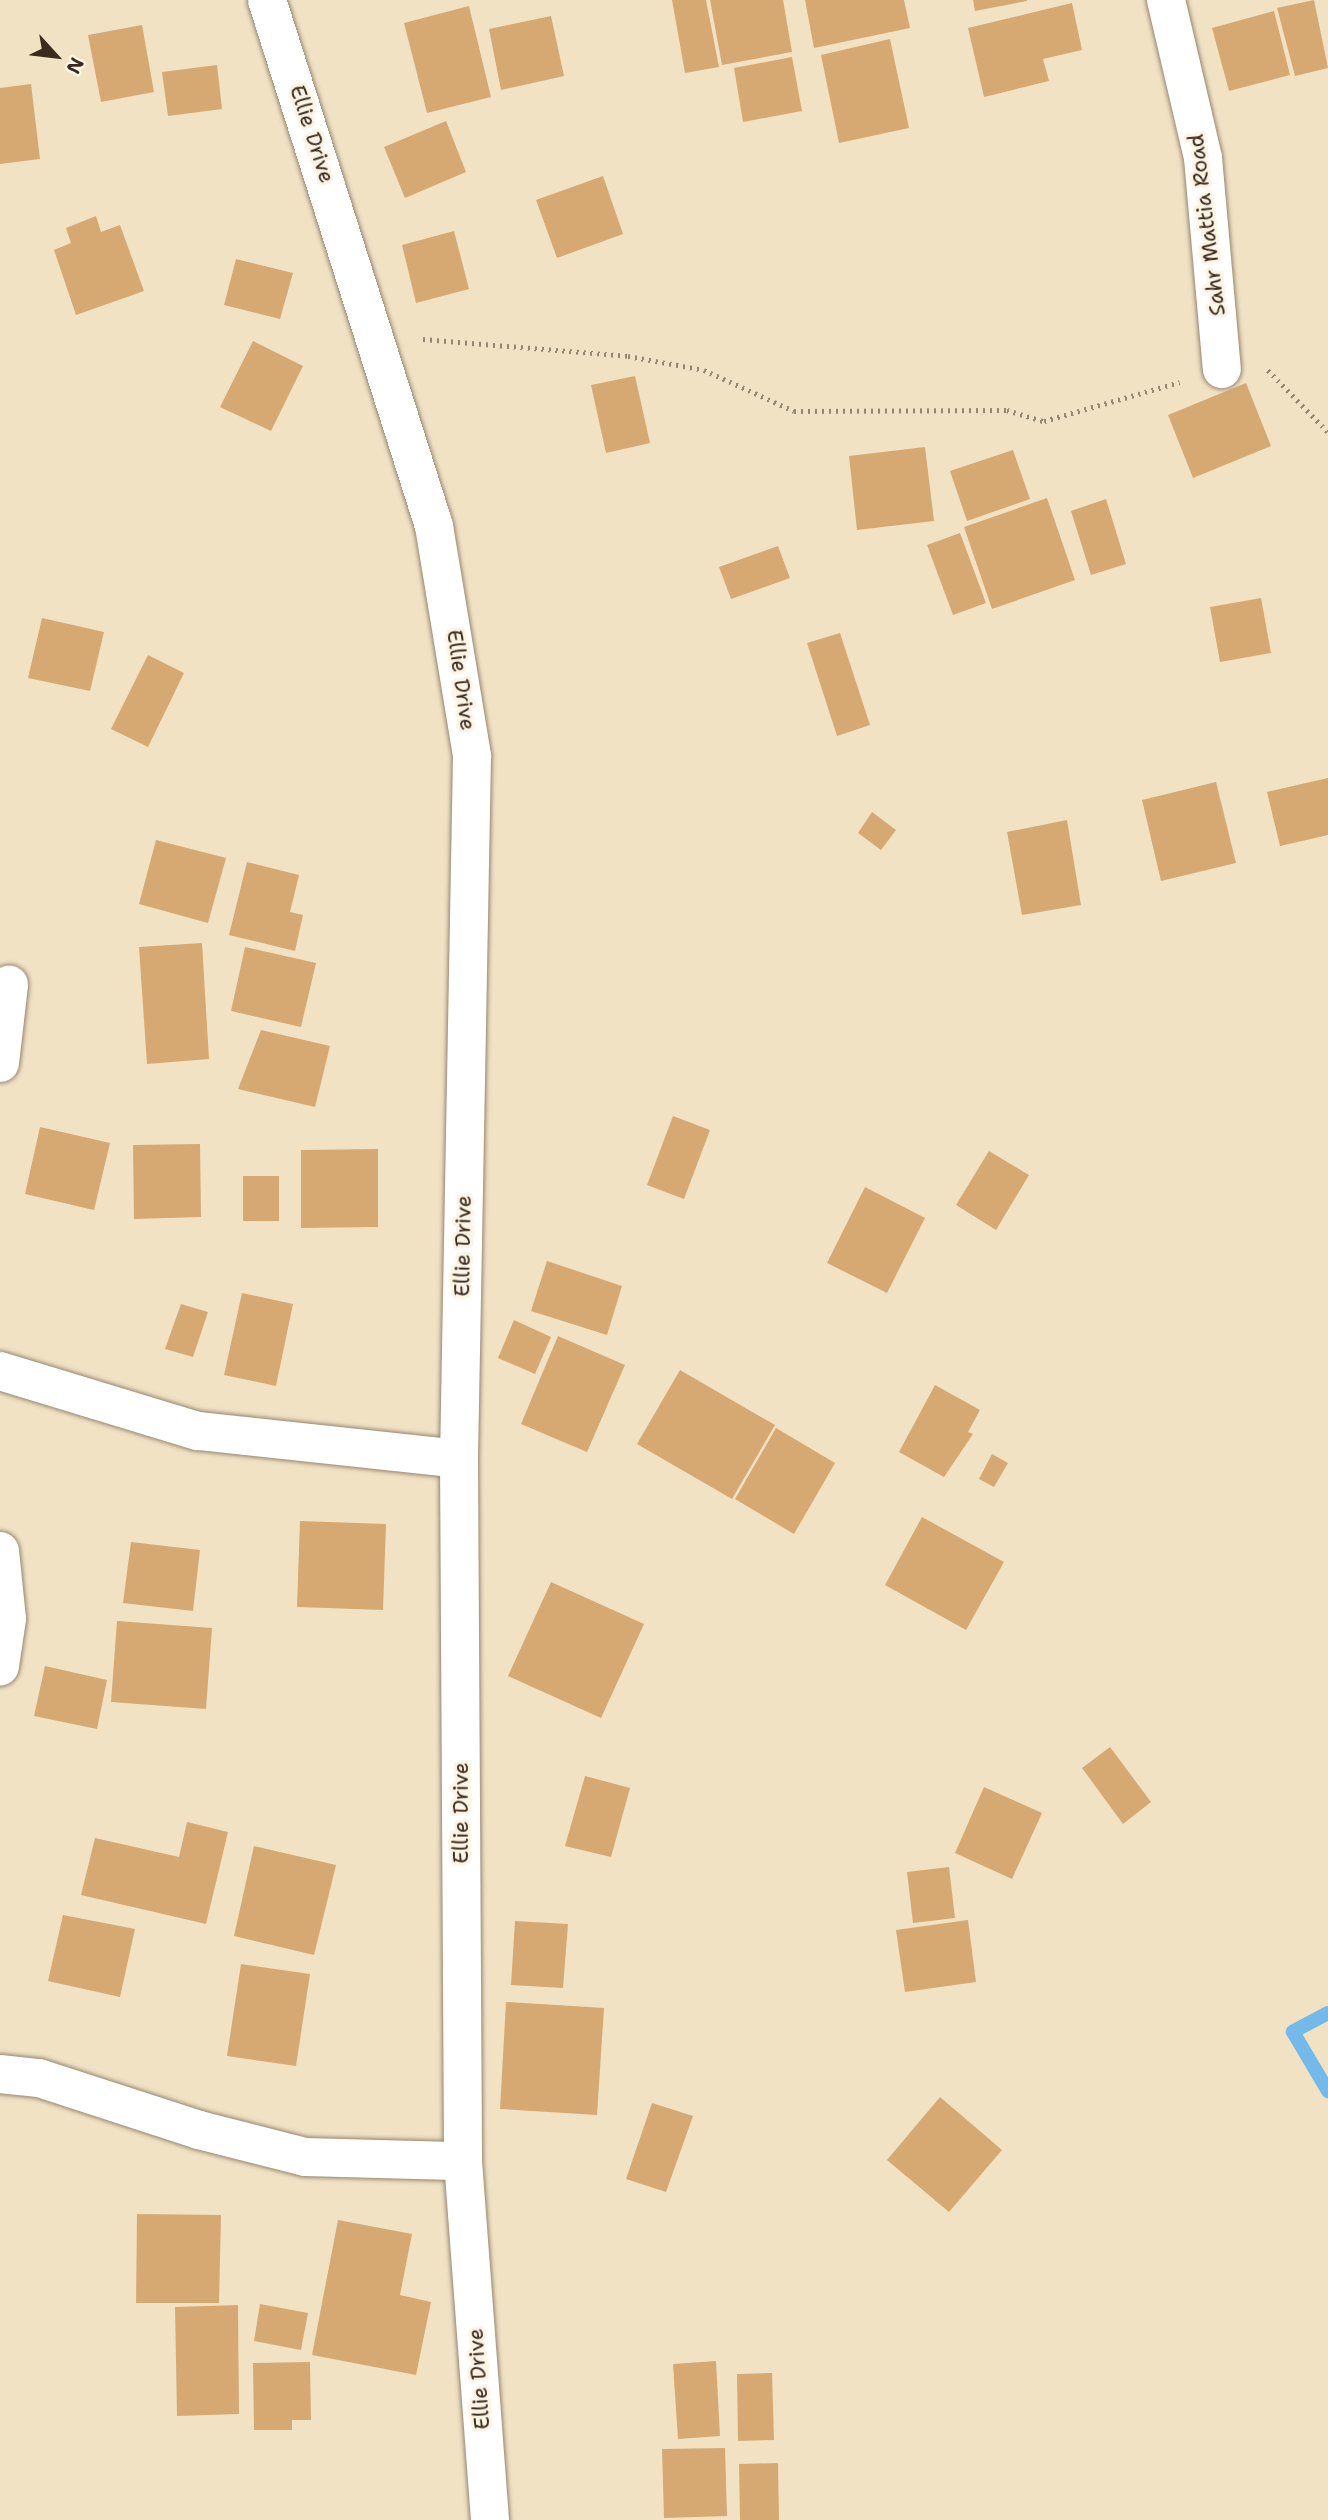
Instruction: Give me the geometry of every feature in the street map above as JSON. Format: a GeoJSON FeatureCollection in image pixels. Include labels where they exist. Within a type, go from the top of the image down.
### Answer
{"type":"FeatureCollection","features":[{"type":"Feature","properties":{"kind":"street","name":"Ellie Drive"},"geometry":{"type":"LineString","coordinates":[[267,0],[322,159],[370,334],[434,526],[472,755],[459,1459],[463,2161],[490,2520]]}},
{"type":"Feature","properties":{"kind":"street","name":"Sahr Mattia Road"},"geometry":{"type":"LineString","coordinates":[[1166,0],[1203,158],[1222,369]]}},
{"type":"Feature","properties":{"kind":"street"},"geometry":{"type":"LineString","coordinates":[[0,1063],[9,985]]}},
{"type":"Feature","properties":{"kind":"street"},"geometry":{"type":"LineString","coordinates":[[0,1371],[198,1431],[459,1459]]}},
{"type":"Feature","properties":{"kind":"street"},"geometry":{"type":"LineString","coordinates":[[0,1551],[7,1619],[0,1666]]}},
{"type":"Feature","properties":{"kind":"street"},"geometry":{"type":"LineString","coordinates":[[0,2074],[39,2078],[198,2130],[305,2157],[463,2161]]}},
{"type":"Feature","properties":{"kind":"path"},"geometry":{"type":"LineString","coordinates":[[370,334],[641,359],[704,370],[794,411],[1007,410],[1044,421],[1222,369],[1273,370],[1328,432]]}},
{"type":"Feature","properties":{"kind":"building"},"geometry":{"type":"Polygon","coordinates":[[[672,0],[706,0],[719,67],[685,73],[672,0]]]}},
{"type":"Feature","properties":{"kind":"building"},"geometry":{"type":"Polygon","coordinates":[[[710,0],[783,0],[792,52],[722,65],[710,0]]]}},
{"type":"Feature","properties":{"kind":"building"},"geometry":{"type":"Polygon","coordinates":[[[805,0],[904,0],[910,28],[814,48],[805,0]]]}},
{"type":"Feature","properties":{"kind":"building"},"geometry":{"type":"Polygon","coordinates":[[[973,0],[1027,0],[1027,1],[975,11],[973,0]]]}},
{"type":"Feature","properties":{"kind":"building"},"geometry":{"type":"Polygon","coordinates":[[[1314,0],[1328,68],[1295,76],[1277,8],[1314,0]]]}},
{"type":"Feature","properties":{"kind":"building"},"geometry":{"type":"Polygon","coordinates":[[[1072,3],[1082,50],[1043,59],[1049,81],[984,97],[968,28],[1072,3]]]}},
{"type":"Feature","properties":{"kind":"building"},"geometry":{"type":"Polygon","coordinates":[[[469,6],[491,97],[427,113],[404,23],[469,6]]]}},
{"type":"Feature","properties":{"kind":"building"},"geometry":{"type":"Polygon","coordinates":[[[1274,11],[1290,75],[1229,91],[1212,28],[1274,11]]]}},
{"type":"Feature","properties":{"kind":"building"},"geometry":{"type":"Polygon","coordinates":[[[551,16],[564,76],[501,90],[489,29],[551,16]]]}},
{"type":"Feature","properties":{"kind":"building"},"geometry":{"type":"Polygon","coordinates":[[[142,25],[154,92],[101,102],[88,35],[142,25]]]}},
{"type":"Feature","properties":{"kind":"building"},"geometry":{"type":"Polygon","coordinates":[[[890,39],[909,128],[839,143],[821,55],[890,39]]]}},
{"type":"Feature","properties":{"kind":"building"},"geometry":{"type":"Polygon","coordinates":[[[792,57],[802,111],[743,122],[734,68],[792,57]]]}},
{"type":"Feature","properties":{"kind":"building"},"geometry":{"type":"Polygon","coordinates":[[[217,65],[222,109],[168,116],[162,72],[217,65]]]}},
{"type":"Feature","properties":{"kind":"building"},"geometry":{"type":"Polygon","coordinates":[[[31,84],[40,159],[0,164],[0,88],[31,84]]]}},
{"type":"Feature","properties":{"kind":"building"},"geometry":{"type":"Polygon","coordinates":[[[446,121],[466,172],[405,198],[384,147],[446,121]]]}},
{"type":"Feature","properties":{"kind":"building"},"geometry":{"type":"Polygon","coordinates":[[[603,176],[623,234],[557,258],[536,200],[603,176]]]}},
{"type":"Feature","properties":{"kind":"building"},"geometry":{"type":"Polygon","coordinates":[[[96,216],[101,232],[120,225],[144,291],[76,315],[54,250],[71,243],[66,228],[96,216]]]}},
{"type":"Feature","properties":{"kind":"building"},"geometry":{"type":"Polygon","coordinates":[[[454,231],[469,289],[416,303],[402,245],[454,231]]]}},
{"type":"Feature","properties":{"kind":"building"},"geometry":{"type":"Polygon","coordinates":[[[236,259],[293,273],[280,319],[224,305],[236,259]]]}},
{"type":"Feature","properties":{"kind":"building"},"geometry":{"type":"Polygon","coordinates":[[[253,341],[303,366],[271,431],[220,407],[253,341]]]}},
{"type":"Feature","properties":{"kind":"building"},"geometry":{"type":"Polygon","coordinates":[[[635,376],[650,443],[606,453],[591,385],[635,376]]]}},
{"type":"Feature","properties":{"kind":"building"},"geometry":{"type":"Polygon","coordinates":[[[1246,383],[1271,446],[1193,478],[1168,415],[1246,383]]]}},
{"type":"Feature","properties":{"kind":"building"},"geometry":{"type":"Polygon","coordinates":[[[925,447],[934,521],[857,530],[849,456],[925,447]]]}},
{"type":"Feature","properties":{"kind":"building"},"geometry":{"type":"Polygon","coordinates":[[[1013,450],[1030,499],[967,521],[950,471],[1013,450]]]}},
{"type":"Feature","properties":{"kind":"building"},"geometry":{"type":"Polygon","coordinates":[[[1047,498],[1075,580],[992,609],[964,527],[1047,498]]]}},
{"type":"Feature","properties":{"kind":"building"},"geometry":{"type":"Polygon","coordinates":[[[1106,499],[1126,564],[1091,575],[1071,511],[1106,499]]]}},
{"type":"Feature","properties":{"kind":"building"},"geometry":{"type":"Polygon","coordinates":[[[960,533],[986,603],[953,615],[927,545],[960,533]]]}},
{"type":"Feature","properties":{"kind":"building"},"geometry":{"type":"Polygon","coordinates":[[[778,546],[790,578],[731,599],[719,567],[778,546]]]}},
{"type":"Feature","properties":{"kind":"building"},"geometry":{"type":"Polygon","coordinates":[[[1261,598],[1271,653],[1220,662],[1210,607],[1261,598]]]}},
{"type":"Feature","properties":{"kind":"building"},"geometry":{"type":"Polygon","coordinates":[[[42,618],[104,632],[90,691],[28,678],[42,618]]]}},
{"type":"Feature","properties":{"kind":"building"},"geometry":{"type":"Polygon","coordinates":[[[840,633],[870,725],[837,736],[807,643],[840,633]]]}},
{"type":"Feature","properties":{"kind":"building"},"geometry":{"type":"Polygon","coordinates":[[[148,655],[184,673],[148,747],[111,729],[148,655]]]}},
{"type":"Feature","properties":{"kind":"building"},"geometry":{"type":"Polygon","coordinates":[[[1328,778],[1328,835],[1280,846],[1267,792],[1328,778]]]}},
{"type":"Feature","properties":{"kind":"building"},"geometry":{"type":"Polygon","coordinates":[[[1216,782],[1236,863],[1161,881],[1142,800],[1216,782]]]}},
{"type":"Feature","properties":{"kind":"building"},"geometry":{"type":"Polygon","coordinates":[[[872,812],[896,830],[881,850],[858,833],[872,812]]]}},
{"type":"Feature","properties":{"kind":"building"},"geometry":{"type":"Polygon","coordinates":[[[1067,820],[1081,905],[1022,915],[1007,832],[1067,820]]]}},
{"type":"Feature","properties":{"kind":"building"},"geometry":{"type":"Polygon","coordinates":[[[156,840],[226,858],[208,923],[139,904],[156,840]]]}},
{"type":"Feature","properties":{"kind":"building"},"geometry":{"type":"Polygon","coordinates":[[[247,862],[299,875],[290,912],[303,915],[295,951],[229,935],[247,862]]]}},
{"type":"Feature","properties":{"kind":"building"},"geometry":{"type":"Polygon","coordinates":[[[202,943],[209,1059],[147,1064],[139,947],[202,943]]]}},
{"type":"Feature","properties":{"kind":"building"},"geometry":{"type":"Polygon","coordinates":[[[245,947],[316,963],[301,1027],[231,1011],[245,947]]]}},
{"type":"Feature","properties":{"kind":"building"},"geometry":{"type":"Polygon","coordinates":[[[261,1030],[330,1046],[315,1107],[238,1089],[261,1030]]]}},
{"type":"Feature","properties":{"kind":"building"},"geometry":{"type":"Polygon","coordinates":[[[673,1116],[710,1130],[684,1199],[647,1185],[673,1116]]]}},
{"type":"Feature","properties":{"kind":"building"},"geometry":{"type":"Polygon","coordinates":[[[40,1127],[110,1143],[94,1210],[25,1194],[40,1127]]]}},
{"type":"Feature","properties":{"kind":"building"},"geometry":{"type":"Polygon","coordinates":[[[200,1144],[201,1217],[134,1219],[133,1145],[200,1144]]]}},
{"type":"Feature","properties":{"kind":"building"},"geometry":{"type":"Polygon","coordinates":[[[378,1149],[378,1227],[301,1228],[301,1150],[378,1149]]]}},
{"type":"Feature","properties":{"kind":"building"},"geometry":{"type":"Polygon","coordinates":[[[989,1151],[1029,1175],[996,1230],[956,1205],[989,1151]]]}},
{"type":"Feature","properties":{"kind":"building"},"geometry":{"type":"Polygon","coordinates":[[[243,1176],[279,1176],[279,1221],[243,1221],[243,1176]]]}},
{"type":"Feature","properties":{"kind":"building"},"geometry":{"type":"Polygon","coordinates":[[[865,1187],[925,1218],[887,1293],[827,1263],[865,1187]]]}},
{"type":"Feature","properties":{"kind":"building"},"geometry":{"type":"Polygon","coordinates":[[[547,1261],[622,1286],[607,1335],[531,1311],[547,1261]]]}},
{"type":"Feature","properties":{"kind":"building"},"geometry":{"type":"Polygon","coordinates":[[[242,1293],[293,1304],[276,1386],[224,1375],[242,1293]]]}},
{"type":"Feature","properties":{"kind":"building"},"geometry":{"type":"Polygon","coordinates":[[[181,1304],[208,1312],[193,1357],[165,1349],[181,1304]]]}},
{"type":"Feature","properties":{"kind":"building"},"geometry":{"type":"Polygon","coordinates":[[[514,1320],[551,1337],[535,1374],[498,1358],[514,1320]]]}},
{"type":"Feature","properties":{"kind":"building"},"geometry":{"type":"Polygon","coordinates":[[[558,1336],[625,1365],[587,1452],[521,1424],[558,1336]]]}},
{"type":"Feature","properties":{"kind":"building"},"geometry":{"type":"Polygon","coordinates":[[[680,1370],[775,1425],[732,1499],[637,1444],[680,1370]]]}},
{"type":"Feature","properties":{"kind":"building"},"geometry":{"type":"Polygon","coordinates":[[[935,1385],[980,1410],[968,1432],[973,1434],[944,1477],[899,1452],[935,1385]]]}},
{"type":"Feature","properties":{"kind":"building"},"geometry":{"type":"Polygon","coordinates":[[[776,1428],[835,1463],[794,1534],[735,1499],[776,1428]]]}},
{"type":"Feature","properties":{"kind":"building"},"geometry":{"type":"Polygon","coordinates":[[[992,1454],[1008,1463],[994,1487],[979,1479],[992,1454]]]}},
{"type":"Feature","properties":{"kind":"building"},"geometry":{"type":"Polygon","coordinates":[[[922,1517],[1004,1562],[966,1630],[885,1585],[922,1517]]]}},
{"type":"Feature","properties":{"kind":"building"},"geometry":{"type":"Polygon","coordinates":[[[300,1521],[386,1524],[383,1610],[297,1607],[300,1521]]]}},
{"type":"Feature","properties":{"kind":"building"},"geometry":{"type":"Polygon","coordinates":[[[131,1542],[200,1550],[193,1611],[123,1603],[131,1542]]]}},
{"type":"Feature","properties":{"kind":"building"},"geometry":{"type":"Polygon","coordinates":[[[551,1582],[644,1624],[601,1718],[508,1676],[551,1582]]]}},
{"type":"Feature","properties":{"kind":"building"},"geometry":{"type":"Polygon","coordinates":[[[117,1621],[212,1628],[206,1709],[111,1702],[117,1621]]]}},
{"type":"Feature","properties":{"kind":"building"},"geometry":{"type":"Polygon","coordinates":[[[45,1666],[107,1680],[97,1729],[34,1716],[45,1666]]]}},
{"type":"Feature","properties":{"kind":"building"},"geometry":{"type":"Polygon","coordinates":[[[1110,1747],[1151,1802],[1123,1824],[1082,1768],[1110,1747]]]}},
{"type":"Feature","properties":{"kind":"building"},"geometry":{"type":"Polygon","coordinates":[[[585,1776],[630,1788],[611,1857],[565,1846],[585,1776]]]}},
{"type":"Feature","properties":{"kind":"building"},"geometry":{"type":"Polygon","coordinates":[[[984,1787],[1042,1813],[1012,1879],[955,1853],[984,1787]]]}},
{"type":"Feature","properties":{"kind":"building"},"geometry":{"type":"Polygon","coordinates":[[[187,1822],[228,1832],[206,1924],[81,1895],[95,1838],[179,1857],[187,1822]]]}},
{"type":"Feature","properties":{"kind":"building"},"geometry":{"type":"Polygon","coordinates":[[[254,1846],[336,1865],[314,1955],[234,1936],[254,1846]]]}},
{"type":"Feature","properties":{"kind":"building"},"geometry":{"type":"Polygon","coordinates":[[[949,1867],[955,1918],[913,1923],[907,1872],[949,1867]]]}},
{"type":"Feature","properties":{"kind":"building"},"geometry":{"type":"Polygon","coordinates":[[[63,1915],[135,1929],[120,1997],[48,1981],[63,1915]]]}},
{"type":"Feature","properties":{"kind":"building"},"geometry":{"type":"Polygon","coordinates":[[[968,1920],[976,1982],[905,1992],[896,1930],[968,1920]]]}},
{"type":"Feature","properties":{"kind":"building"},"geometry":{"type":"Polygon","coordinates":[[[515,1921],[568,1924],[563,1988],[511,1985],[515,1921]]]}},
{"type":"Feature","properties":{"kind":"building"},"geometry":{"type":"Polygon","coordinates":[[[241,1964],[310,1974],[296,2066],[227,2056],[241,1964]]]}},
{"type":"Feature","properties":{"kind":"building"},"geometry":{"type":"Polygon","coordinates":[[[506,2002],[604,2008],[597,2115],[500,2109],[506,2002]]]}},
{"type":"Feature","properties":{"kind":"building"},"geometry":{"type":"Polygon","coordinates":[[[940,2097],[1002,2150],[949,2212],[887,2160],[940,2097]]]}},
{"type":"Feature","properties":{"kind":"building"},"geometry":{"type":"Polygon","coordinates":[[[652,2103],[693,2116],[666,2192],[626,2179],[652,2103]]]}},
{"type":"Feature","properties":{"kind":"building"},"geometry":{"type":"Polygon","coordinates":[[[137,2214],[221,2215],[219,2303],[136,2303],[137,2214]]]}},
{"type":"Feature","properties":{"kind":"building"},"geometry":{"type":"Polygon","coordinates":[[[338,2220],[412,2234],[400,2295],[431,2302],[416,2375],[312,2355],[338,2220]]]}},
{"type":"Feature","properties":{"kind":"building"},"geometry":{"type":"Polygon","coordinates":[[[260,2304],[308,2313],[301,2350],[254,2341],[260,2304]]]}},
{"type":"Feature","properties":{"kind":"building"},"geometry":{"type":"Polygon","coordinates":[[[238,2305],[239,2414],[177,2416],[175,2307],[238,2305]]]}},
{"type":"Feature","properties":{"kind":"building"},"geometry":{"type":"Polygon","coordinates":[[[716,2361],[720,2436],[678,2439],[673,2364],[716,2361]]]}},
{"type":"Feature","properties":{"kind":"building"},"geometry":{"type":"Polygon","coordinates":[[[310,2362],[311,2420],[292,2420],[292,2430],[254,2430],[253,2363],[310,2362]]]}},
{"type":"Feature","properties":{"kind":"building"},"geometry":{"type":"Polygon","coordinates":[[[772,2373],[774,2440],[738,2441],[737,2374],[772,2373]]]}},
{"type":"Feature","properties":{"kind":"building"},"geometry":{"type":"Polygon","coordinates":[[[725,2448],[727,2516],[664,2518],[662,2449],[725,2448]]]}},
{"type":"Feature","properties":{"kind":"building"},"geometry":{"type":"Polygon","coordinates":[[[778,2463],[779,2520],[740,2520],[739,2464],[778,2463]]]}},
{"type":"Feature","properties":{"kind":"waterway"},"geometry":{"type":"LineString","coordinates":[[1328,2013],[1293,2032],[1328,2091]]}}]}
